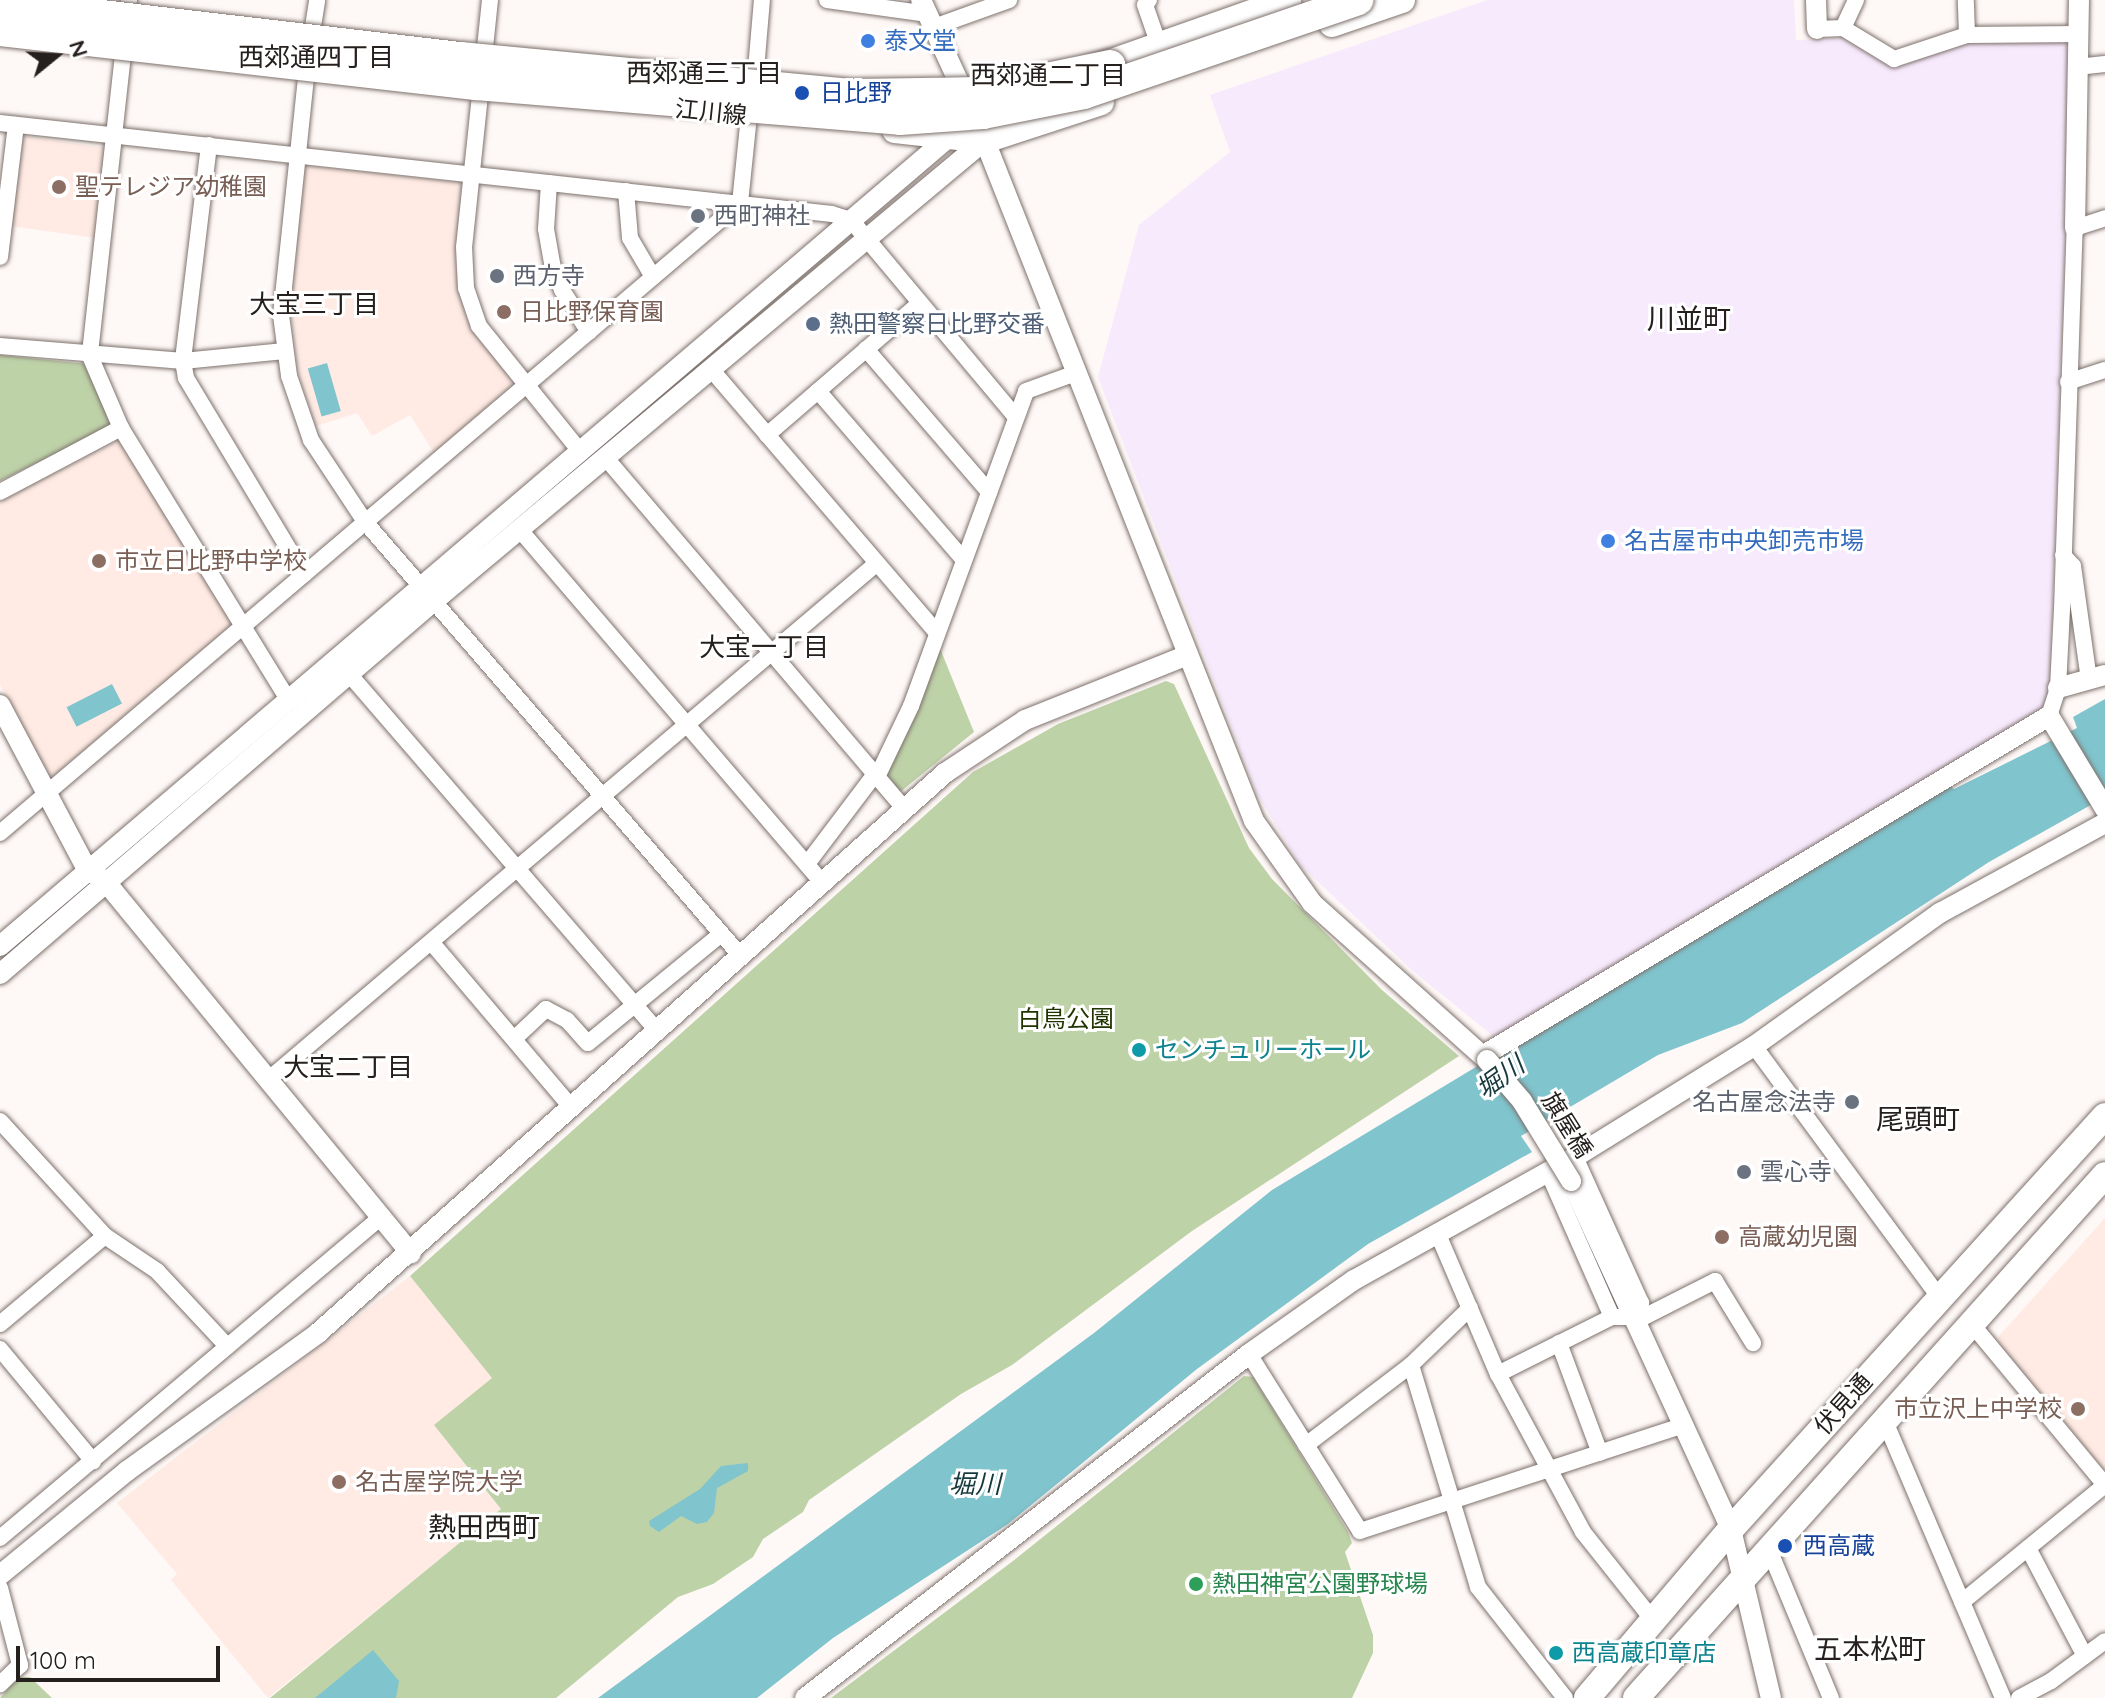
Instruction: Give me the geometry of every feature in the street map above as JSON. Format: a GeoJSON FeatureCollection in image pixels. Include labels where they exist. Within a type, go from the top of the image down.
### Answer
{"type":"FeatureCollection","features":[{"type":"Feature","properties":{"kind":"highway"},"geometry":{"type":"LineString","coordinates":[[0,3],[386,48],[820,92],[937,94],[1078,74],[1301,0]]}},
{"type":"Feature","properties":{"kind":"highway"},"geometry":{"type":"LineString","coordinates":[[0,31],[491,86],[900,120],[983,114],[1084,94],[1358,0]]}},
{"type":"Feature","properties":{"kind":"highway"},"geometry":{"type":"LineString","coordinates":[[87,30],[370,57],[386,48]]}},
{"type":"Feature","properties":{"kind":"main road","name":"江川線"},"geometry":{"type":"LineString","coordinates":[[26,0],[129,6],[312,33],[755,81],[970,108],[1160,48],[1288,0]]}},
{"type":"Feature","properties":{"kind":"main road","name":"江川線"},"geometry":{"type":"LineString","coordinates":[[0,39],[307,68],[985,140],[1402,0]]}},
{"type":"Feature","properties":{"kind":"main road","name":"伏見通"},"geometry":{"type":"LineString","coordinates":[[1587,1698],[1731,1529],[2105,1116]]}},
{"type":"Feature","properties":{"kind":"main road","name":"伏見通"},"geometry":{"type":"LineString","coordinates":[[1636,1698],[1741,1576],[2105,1175]]}},
{"type":"Feature","properties":{"kind":"street"},"geometry":{"type":"LineString","coordinates":[[312,33],[317,0]]}},
{"type":"Feature","properties":{"kind":"street"},"geometry":{"type":"LineString","coordinates":[[490,0],[464,258],[468,301],[479,326],[580,451]]}},
{"type":"Feature","properties":{"kind":"street"},"geometry":{"type":"LineString","coordinates":[[755,81],[762,0]]}},
{"type":"Feature","properties":{"kind":"street"},"geometry":{"type":"LineString","coordinates":[[827,0],[928,14],[1009,0]]}},
{"type":"Feature","properties":{"kind":"street"},"geometry":{"type":"LineString","coordinates":[[1816,0],[1817,29],[1843,28],[1894,59],[1967,35],[2078,34]]}},
{"type":"Feature","properties":{"kind":"street"},"geometry":{"type":"LineString","coordinates":[[1843,28],[1856,0]]}},
{"type":"Feature","properties":{"kind":"street"},"geometry":{"type":"LineString","coordinates":[[1966,0],[1967,35]]}},
{"type":"Feature","properties":{"kind":"street"},"geometry":{"type":"LineString","coordinates":[[2079,0],[2075,228],[2058,688],[2051,719],[2105,809]]}},
{"type":"Feature","properties":{"kind":"street"},"geometry":{"type":"LineString","coordinates":[[1146,2],[1160,48]]}},
{"type":"Feature","properties":{"kind":"street"},"geometry":{"type":"LineString","coordinates":[[129,6],[90,356],[121,428],[288,699]]}},
{"type":"Feature","properties":{"kind":"street","name":"旗屋橋"},"geometry":{"type":"LineString","coordinates":[[928,14],[985,140],[1236,785],[1279,863],[1344,935],[1485,1057],[1522,1101],[1571,1181],[1681,1426],[1731,1529],[1771,1698]]}},
{"type":"Feature","properties":{"kind":"street"},"geometry":{"type":"LineString","coordinates":[[2077,67],[2105,64]]}},
{"type":"Feature","properties":{"kind":"street"},"geometry":{"type":"LineString","coordinates":[[307,68],[282,283],[285,351],[311,440],[366,523],[740,955]]}},
{"type":"Feature","properties":{"kind":"street"},"geometry":{"type":"LineString","coordinates":[[0,974],[105,881],[350,675],[428,594],[580,451],[953,135],[970,108]]}},
{"type":"Feature","properties":{"kind":"street"},"geometry":{"type":"LineString","coordinates":[[0,833],[740,203],[749,116]]}},
{"type":"Feature","properties":{"kind":"street"},"geometry":{"type":"LineString","coordinates":[[0,257],[8,124],[740,203],[851,220],[1016,417]]}},
{"type":"Feature","properties":{"kind":"street"},"geometry":{"type":"LineString","coordinates":[[0,946],[288,699],[428,594],[520,530],[865,237],[985,140]]}},
{"type":"Feature","properties":{"kind":"street"},"geometry":{"type":"LineString","coordinates":[[209,145],[183,361],[192,392],[304,574]]}},
{"type":"Feature","properties":{"kind":"street"},"geometry":{"type":"LineString","coordinates":[[549,183],[546,229],[552,264],[589,332]]}},
{"type":"Feature","properties":{"kind":"street"},"geometry":{"type":"LineString","coordinates":[[626,191],[630,238],[653,277]]}},
{"type":"Feature","properties":{"kind":"street"},"geometry":{"type":"LineString","coordinates":[[2075,228],[2105,218]]}},
{"type":"Feature","properties":{"kind":"street"},"geometry":{"type":"LineString","coordinates":[[767,435],[920,303]]}},
{"type":"Feature","properties":{"kind":"street"},"geometry":{"type":"LineString","coordinates":[[0,346],[90,356],[183,361],[285,351]]}},
{"type":"Feature","properties":{"kind":"street"},"geometry":{"type":"LineString","coordinates":[[866,349],[989,492]]}},
{"type":"Feature","properties":{"kind":"street"},"geometry":{"type":"LineString","coordinates":[[710,368],[937,633]]}},
{"type":"Feature","properties":{"kind":"street"},"geometry":{"type":"LineString","coordinates":[[2068,382],[2105,370]]}},
{"type":"Feature","properties":{"kind":"street"},"geometry":{"type":"LineString","coordinates":[[807,864],[876,775],[937,633],[1026,391],[1076,373]]}},
{"type":"Feature","properties":{"kind":"street"},"geometry":{"type":"LineString","coordinates":[[818,391],[964,560]]}},
{"type":"Feature","properties":{"kind":"street"},"geometry":{"type":"LineString","coordinates":[[0,492],[121,428]]}},
{"type":"Feature","properties":{"kind":"street"},"geometry":{"type":"LineString","coordinates":[[605,457],[905,809]]}},
{"type":"Feature","properties":{"kind":"street"},"geometry":{"type":"LineString","coordinates":[[520,530],[823,883]]}},
{"type":"Feature","properties":{"kind":"street"},"geometry":{"type":"LineString","coordinates":[[2058,688],[2097,678],[2073,566],[2063,555]]}},
{"type":"Feature","properties":{"kind":"street"},"geometry":{"type":"LineString","coordinates":[[269,1079],[877,563]]}},
{"type":"Feature","properties":{"kind":"street"},"geometry":{"type":"LineString","coordinates":[[0,1575],[127,1471],[318,1333],[411,1253],[740,955],[981,745],[1016,725],[1185,656]]}},
{"type":"Feature","properties":{"kind":"street"},"geometry":{"type":"LineString","coordinates":[[350,675],[657,1031]]}},
{"type":"Feature","properties":{"kind":"street"},"geometry":{"type":"LineString","coordinates":[[0,705],[87,869],[105,881],[411,1253]]}},
{"type":"Feature","properties":{"kind":"street"},"geometry":{"type":"LineString","coordinates":[[1485,1057],[2051,719]]}},
{"type":"Feature","properties":{"kind":"street"},"geometry":{"type":"LineString","coordinates":[[805,1698],[1249,1354],[1354,1280],[1575,1157],[1754,1046],[1940,913],[2105,823]]}},
{"type":"Feature","properties":{"kind":"street"},"geometry":{"type":"LineString","coordinates":[[514,1039],[546,1009],[567,1020],[588,1043],[721,934]]}},
{"type":"Feature","properties":{"kind":"street"},"geometry":{"type":"LineString","coordinates":[[432,943],[571,1107]]}},
{"type":"Feature","properties":{"kind":"street"},"geometry":{"type":"LineString","coordinates":[[1754,1046],[1939,1297]]}},
{"type":"Feature","properties":{"kind":"street"},"geometry":{"type":"LineString","coordinates":[[0,1121],[105,1236],[157,1271],[227,1346]]}},
{"type":"Feature","properties":{"kind":"street"},"geometry":{"type":"LineString","coordinates":[[1575,1157],[1630,1315]]}},
{"type":"Feature","properties":{"kind":"street"},"geometry":{"type":"LineString","coordinates":[[1548,1172],[1630,1315]]}},
{"type":"Feature","properties":{"kind":"street"},"geometry":{"type":"LineString","coordinates":[[0,1538],[382,1216]]}},
{"type":"Feature","properties":{"kind":"street"},"geometry":{"type":"LineString","coordinates":[[1437,1232],[1498,1374],[1583,1532],[1653,1620]]}},
{"type":"Feature","properties":{"kind":"street"},"geometry":{"type":"LineString","coordinates":[[0,1324],[105,1236]]}},
{"type":"Feature","properties":{"kind":"street"},"geometry":{"type":"LineString","coordinates":[[1498,1374],[1559,1343],[1715,1281],[1753,1343]]}},
{"type":"Feature","properties":{"kind":"street"},"geometry":{"type":"LineString","coordinates":[[1306,1445],[1411,1365],[1470,1308]]}},
{"type":"Feature","properties":{"kind":"street"},"geometry":{"type":"LineString","coordinates":[[1962,1602],[2105,1485],[1971,1323]]}},
{"type":"Feature","properties":{"kind":"street"},"geometry":{"type":"LineString","coordinates":[[1559,1343],[1600,1453]]}},
{"type":"Feature","properties":{"kind":"street"},"geometry":{"type":"LineString","coordinates":[[0,1349],[93,1461]]}},
{"type":"Feature","properties":{"kind":"street"},"geometry":{"type":"LineString","coordinates":[[1249,1354],[1360,1531],[1681,1426]]}},
{"type":"Feature","properties":{"kind":"street"},"geometry":{"type":"LineString","coordinates":[[1411,1365],[1478,1587],[1565,1698]]}},
{"type":"Feature","properties":{"kind":"street"},"geometry":{"type":"LineString","coordinates":[[1884,1419],[2003,1698]]}},
{"type":"Feature","properties":{"kind":"street"},"geometry":{"type":"LineString","coordinates":[[1768,1547],[1831,1698]]}},
{"type":"Feature","properties":{"kind":"street"},"geometry":{"type":"LineString","coordinates":[[2028,1548],[2085,1656]]}},
{"type":"Feature","properties":{"kind":"street"},"geometry":{"type":"LineString","coordinates":[[0,1588],[20,1665],[0,1684]]}},
{"type":"Feature","properties":{"kind":"street"},"geometry":{"type":"LineString","coordinates":[[2019,1698],[2105,1641]]}},
{"type":"Feature","properties":{"kind":"shaded area","name":"名古屋市中央卸売市場"},"geometry":{"type":"Polygon","coordinates":[[[1487,0],[1794,0],[1796,40],[1846,38],[1893,66],[1963,40],[2067,40],[2072,46],[2049,706],[1498,1040],[1414,972],[1300,865],[1257,794],[1098,377],[1139,225],[1230,152],[1210,95],[1487,0]]]}},
{"type":"Feature","properties":{"kind":"shaded area","name":"聖テレジア幼稚園"},"geometry":{"type":"Polygon","coordinates":[[[23,136],[108,148],[95,238],[10,226],[23,136]]]}},
{"type":"Feature","properties":{"kind":"shaded area"},"geometry":{"type":"Polygon","coordinates":[[[309,166],[459,182],[462,188],[456,267],[462,303],[476,335],[511,379],[511,387],[434,453],[410,415],[372,436],[357,413],[316,426],[298,372],[291,313],[304,169],[309,166]]]}},
{"type":"Feature","properties":{"kind":"shaded area","name":"市立日比野中学校"},"geometry":{"type":"Polygon","coordinates":[[[122,439],[235,622],[55,776],[48,774],[0,685],[0,501],[122,439]]]}},
{"type":"Feature","properties":{"kind":"shaded area","name":"市立沢上中学校"},"geometry":{"type":"Polygon","coordinates":[[[2105,1218],[2105,1473],[1998,1344],[1998,1337],[2105,1218]]]}},
{"type":"Feature","properties":{"kind":"shaded area","name":"名古屋学院大学"},"geometry":{"type":"Polygon","coordinates":[[[410,1276],[560,1462],[268,1698],[171,1580],[177,1574],[117,1503],[410,1276]]]}},
{"type":"Feature","properties":{"kind":"green space"},"geometry":{"type":"Polygon","coordinates":[[[0,355],[88,364],[114,424],[0,481],[0,355]]]}},
{"type":"Feature","properties":{"kind":"green space"},"geometry":{"type":"Polygon","coordinates":[[[939,646],[974,732],[899,793],[883,775],[939,646]]]}},
{"type":"Feature","properties":{"kind":"green space","name":"白鳥公園"},"geometry":{"type":"Polygon","coordinates":[[[1166,681],[1174,684],[1249,848],[1272,879],[1382,990],[1459,1056],[1192,1231],[1012,1365],[961,1394],[809,1500],[803,1512],[763,1539],[753,1557],[713,1584],[678,1597],[556,1698],[270,1698],[501,1509],[434,1425],[492,1378],[410,1276],[973,772],[1058,724],[1166,681]]]}},
{"type":"Feature","properties":{"kind":"green space","name":"熱田神宮公園野球場"},"geometry":{"type":"Polygon","coordinates":[[[1244,1376],[1253,1377],[1352,1543],[1345,1552],[1373,1635],[1373,1653],[1352,1698],[831,1698],[1013,1561],[1244,1376]]]}},
{"type":"Feature","properties":{"kind":"green space"},"geometry":{"type":"Polygon","coordinates":[[[18,1677],[30,1677],[52,1698],[0,1698],[18,1677]]]}},
{"type":"Feature","properties":{"kind":"water"},"geometry":{"type":"Polygon","coordinates":[[[327,363],[341,411],[322,417],[308,369],[327,363]]]}},
{"type":"Feature","properties":{"kind":"water"},"geometry":{"type":"Polygon","coordinates":[[[112,684],[122,704],[77,727],[67,707],[112,684]]]}},
{"type":"Feature","properties":{"kind":"water","name":"堀川"},"geometry":{"type":"Polygon","coordinates":[[[2105,699],[2105,797],[1989,862],[1742,1023],[1658,1055],[1521,1136],[1532,1152],[1368,1244],[1197,1369],[1008,1524],[833,1638],[757,1698],[598,1698],[1094,1333],[1272,1190],[1947,783],[1954,789],[2077,728],[2073,717],[2105,699]]]}},
{"type":"Feature","properties":{"kind":"water"},"geometry":{"type":"Polygon","coordinates":[[[748,1463],[748,1471],[717,1488],[714,1513],[707,1522],[697,1524],[681,1516],[659,1532],[650,1526],[649,1521],[700,1489],[721,1466],[748,1463]]]}},
{"type":"Feature","properties":{"kind":"water"},"geometry":{"type":"Polygon","coordinates":[[[373,1650],[399,1681],[396,1698],[315,1698],[373,1650]]]}},
{"type":"Feature","properties":{"kind":"place","name":"泰文堂"},"geometry":{"type":"Point","coordinates":[868,41]}},
{"type":"Feature","properties":{"kind":"place","name":"日比野"},"geometry":{"type":"Point","coordinates":[802,93]}},
{"type":"Feature","properties":{"kind":"place","name":"聖テレジア幼稚園"},"geometry":{"type":"Point","coordinates":[59,187]}},
{"type":"Feature","properties":{"kind":"place","name":"西町神社"},"geometry":{"type":"Point","coordinates":[698,216]}},
{"type":"Feature","properties":{"kind":"place","name":"西方寺"},"geometry":{"type":"Point","coordinates":[497,276]}},
{"type":"Feature","properties":{"kind":"place","name":"日比野保育園"},"geometry":{"type":"Point","coordinates":[504,312]}},
{"type":"Feature","properties":{"kind":"place","name":"熱田警察日比野交番"},"geometry":{"type":"Point","coordinates":[813,324]}},
{"type":"Feature","properties":{"kind":"place","name":"名古屋市中央卸売市場"},"geometry":{"type":"Point","coordinates":[1608,541]}},
{"type":"Feature","properties":{"kind":"place","name":"市立日比野中学校"},"geometry":{"type":"Point","coordinates":[99,561]}},
{"type":"Feature","properties":{"kind":"place","name":"センチュリーホール"},"geometry":{"type":"Point","coordinates":[1139,1050]}},
{"type":"Feature","properties":{"kind":"place","name":"名古屋念法寺"},"geometry":{"type":"Point","coordinates":[1852,1102]}},
{"type":"Feature","properties":{"kind":"place","name":"雲心寺"},"geometry":{"type":"Point","coordinates":[1744,1172]}},
{"type":"Feature","properties":{"kind":"place","name":"高蔵幼児園"},"geometry":{"type":"Point","coordinates":[1722,1237]}},
{"type":"Feature","properties":{"kind":"place","name":"市立沢上中学校"},"geometry":{"type":"Point","coordinates":[2078,1409]}},
{"type":"Feature","properties":{"kind":"place","name":"名古屋学院大学"},"geometry":{"type":"Point","coordinates":[339,1482]}},
{"type":"Feature","properties":{"kind":"place","name":"西高蔵"},"geometry":{"type":"Point","coordinates":[1785,1546]}},
{"type":"Feature","properties":{"kind":"place","name":"熱田神宮公園野球場"},"geometry":{"type":"Point","coordinates":[1196,1584]}},
{"type":"Feature","properties":{"kind":"place","name":"西高蔵印章店"},"geometry":{"type":"Point","coordinates":[1556,1653]}},
{"type":"Feature","properties":{"kind":"district","name":"西郊通四丁目"},"geometry":{"type":"Point","coordinates":[316,57]}},
{"type":"Feature","properties":{"kind":"district","name":"西郊通三丁目"},"geometry":{"type":"Point","coordinates":[704,73]}},
{"type":"Feature","properties":{"kind":"district","name":"西郊通二丁目"},"geometry":{"type":"Point","coordinates":[1048,75]}},
{"type":"Feature","properties":{"kind":"district","name":"大宝三丁目"},"geometry":{"type":"Point","coordinates":[314,304]}},
{"type":"Feature","properties":{"kind":"district","name":"川並町"},"geometry":{"type":"Point","coordinates":[1689,319]}},
{"type":"Feature","properties":{"kind":"district","name":"大宝一丁目"},"geometry":{"type":"Point","coordinates":[764,647]}},
{"type":"Feature","properties":{"kind":"district","name":"大宝二丁目"},"geometry":{"type":"Point","coordinates":[348,1067]}},
{"type":"Feature","properties":{"kind":"district","name":"尾頭町"},"geometry":{"type":"Point","coordinates":[1918,1119]}},
{"type":"Feature","properties":{"kind":"district","name":"熱田西町"},"geometry":{"type":"Point","coordinates":[484,1527]}},
{"type":"Feature","properties":{"kind":"district","name":"五本松町"},"geometry":{"type":"Point","coordinates":[1870,1649]}}]}
